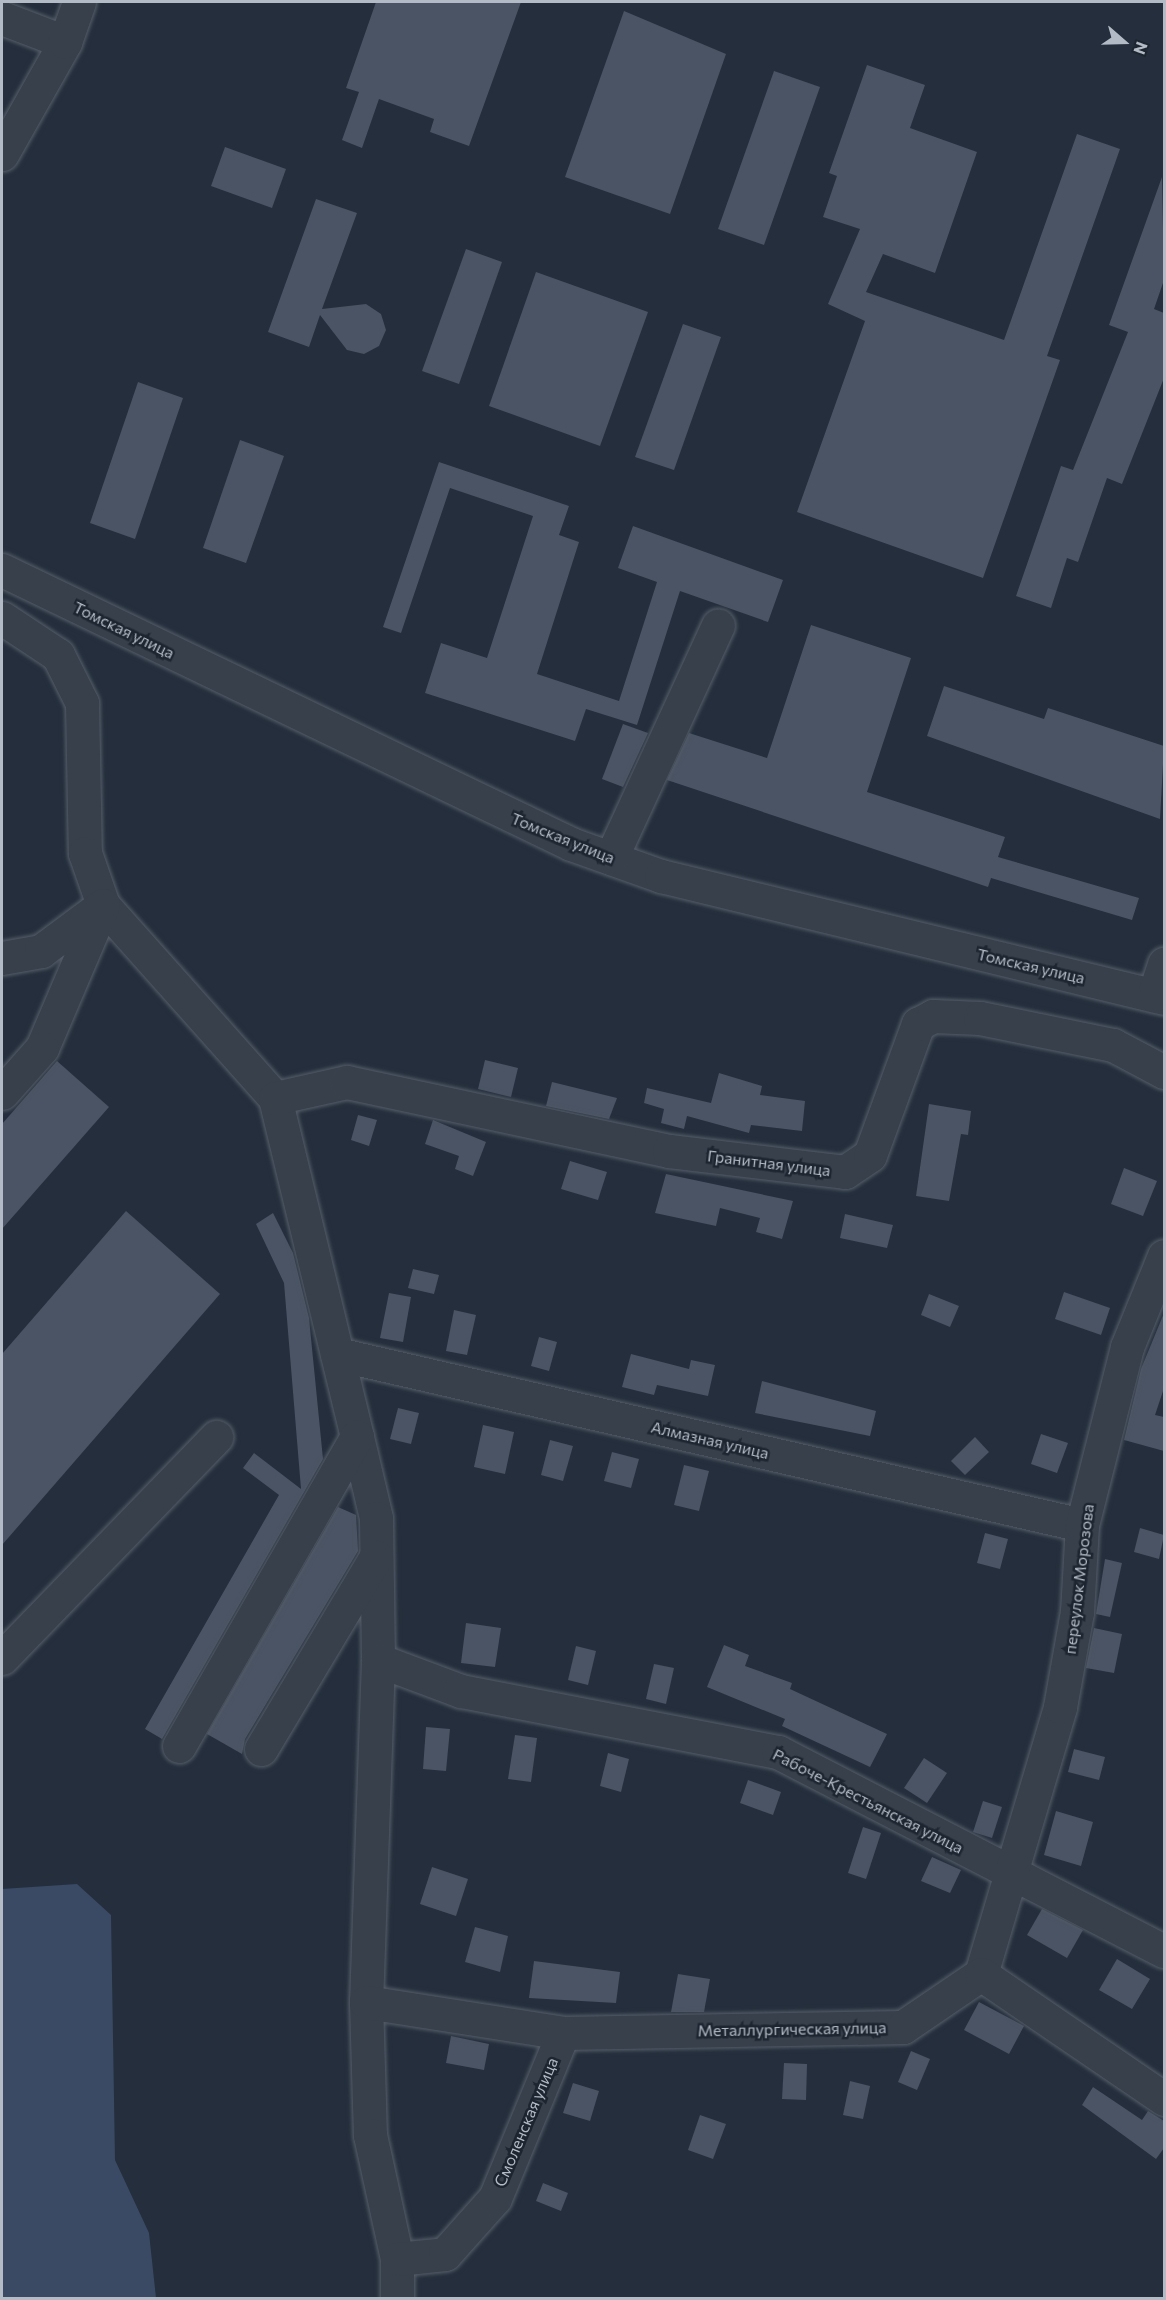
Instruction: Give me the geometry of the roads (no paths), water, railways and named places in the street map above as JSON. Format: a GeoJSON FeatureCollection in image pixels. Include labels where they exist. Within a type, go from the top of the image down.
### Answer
{"type":"FeatureCollection","features":[{"type":"Feature","properties":{"kind":"street"},"geometry":{"type":"LineString","coordinates":[[2,154],[65,42],[79,2]]}},
{"type":"Feature","properties":{"kind":"street"},"geometry":{"type":"LineString","coordinates":[[2,18],[65,42]]}},
{"type":"Feature","properties":{"kind":"street","name":"Томская улица"},"geometry":{"type":"LineString","coordinates":[[2,570],[525,825],[612,858],[661,876],[1159,996]]}},
{"type":"Feature","properties":{"kind":"street"},"geometry":{"type":"LineString","coordinates":[[2,618],[58,655],[82,703],[85,853],[103,905],[275,1098],[338,1354],[376,1518],[378,1660],[366,2002],[370,2135],[396,2259],[397,2298]]}},
{"type":"Feature","properties":{"kind":"street"},"geometry":{"type":"LineString","coordinates":[[612,858],[718,625]]}},
{"type":"Feature","properties":{"kind":"street"},"geometry":{"type":"LineString","coordinates":[[2,958],[41,951],[103,905]]}},
{"type":"Feature","properties":{"kind":"street"},"geometry":{"type":"LineString","coordinates":[[2,1093],[42,1048],[103,905]]}},
{"type":"Feature","properties":{"kind":"street"},"geometry":{"type":"LineString","coordinates":[[1159,996],[1164,964]]}},
{"type":"Feature","properties":{"kind":"street","name":"Гранитная улица"},"geometry":{"type":"LineString","coordinates":[[275,1098],[347,1082],[669,1151],[846,1172],[870,1155],[918,1024],[933,1016],[980,1018],[1113,1045],[1164,1072]]}},
{"type":"Feature","properties":{"kind":"street","name":"переулок Морозова"},"geometry":{"type":"LineString","coordinates":[[981,1974],[1008,1871],[1060,1707],[1077,1612],[1082,1525],[1127,1347],[1164,1256]]}},
{"type":"Feature","properties":{"kind":"street","name":"Алмазная улица"},"geometry":{"type":"LineString","coordinates":[[338,1354],[1082,1525]]}},
{"type":"Feature","properties":{"kind":"street"},"geometry":{"type":"LineString","coordinates":[[2,1658],[216,1437]]}},
{"type":"Feature","properties":{"kind":"street"},"geometry":{"type":"LineString","coordinates":[[179,1746],[357,1437]]}},
{"type":"Feature","properties":{"kind":"street"},"geometry":{"type":"LineString","coordinates":[[261,1749],[376,1557]]}},
{"type":"Feature","properties":{"kind":"street","name":"Рабоче-Крестьянская улица"},"geometry":{"type":"LineString","coordinates":[[378,1660],[460,1691],[778,1752],[1164,1951]]}},
{"type":"Feature","properties":{"kind":"street"},"geometry":{"type":"LineString","coordinates":[[981,1974],[1164,2099]]}},
{"type":"Feature","properties":{"kind":"street","name":"Металлургическая улица"},"geometry":{"type":"LineString","coordinates":[[366,2002],[563,2033],[903,2027],[981,1974]]}},
{"type":"Feature","properties":{"kind":"street","name":"Смоленская улица"},"geometry":{"type":"LineString","coordinates":[[396,2259],[445,2254],[495,2198],[563,2033]]}},
{"type":"Feature","properties":{"kind":"water"},"geometry":{"type":"Polygon","coordinates":[[[77,1884],[111,1915],[115,2160],[149,2233],[156,2298],[2,2298],[2,1889],[77,1884]]]}}]}
